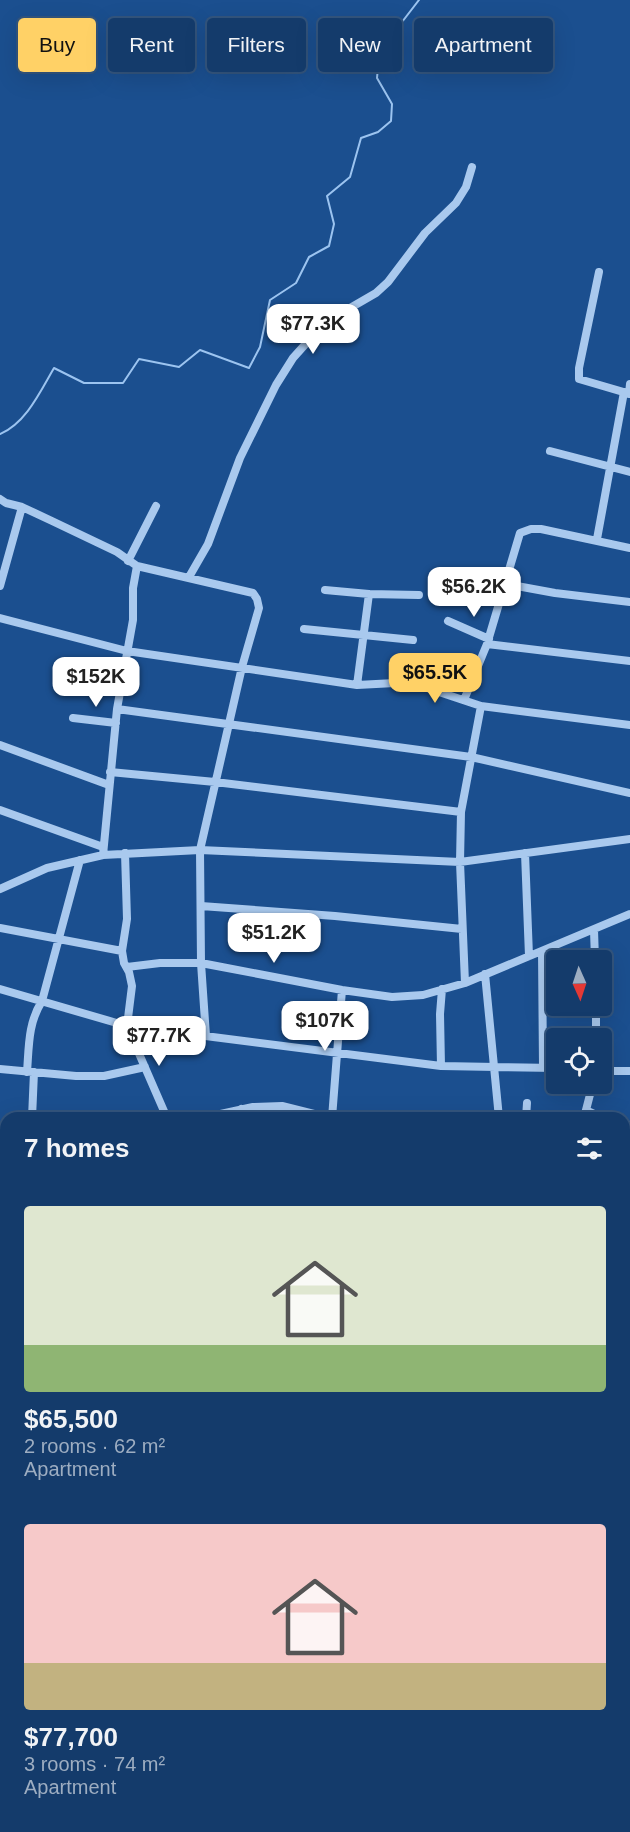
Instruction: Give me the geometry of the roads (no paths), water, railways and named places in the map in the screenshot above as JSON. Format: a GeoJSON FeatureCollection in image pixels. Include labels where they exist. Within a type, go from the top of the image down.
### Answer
{"type":"FeatureCollection","features":[{"type":"Feature","properties":{"kind":"street"},"geometry":{"type":"LineString","coordinates":[[189,577],[208,544],[245,448],[276,385],[293,358],[320,329],[338,315],[376,293],[388,282],[425,233],[456,203],[466,187],[472,167]]}},
{"type":"Feature","properties":{"kind":"street"},"geometry":{"type":"LineString","coordinates":[[599,272],[579,368],[579,379],[627,393]]}},
{"type":"Feature","properties":{"kind":"street"},"geometry":{"type":"LineString","coordinates":[[597,539],[610,467],[630,384]]}},
{"type":"Feature","properties":{"kind":"street"},"geometry":{"type":"LineString","coordinates":[[550,452],[630,472]]}},
{"type":"Feature","properties":{"kind":"street"},"geometry":{"type":"LineString","coordinates":[[0,499],[117,552],[137,566],[253,593],[257,599],[259,608],[242,667],[200,850],[201,963],[206,1036]]}},
{"type":"Feature","properties":{"kind":"street"},"geometry":{"type":"LineString","coordinates":[[128,561],[156,506]]}},
{"type":"Feature","properties":{"kind":"street"},"geometry":{"type":"LineString","coordinates":[[0,586],[22,507]]}},
{"type":"Feature","properties":{"kind":"street"},"geometry":{"type":"LineString","coordinates":[[464,700],[488,642],[520,533],[531,529],[541,529],[597,539],[630,548]]}},
{"type":"Feature","properties":{"kind":"street"},"geometry":{"type":"LineString","coordinates":[[103,851],[117,709],[133,620],[133,588],[137,566]]}},
{"type":"Feature","properties":{"kind":"street"},"geometry":{"type":"LineString","coordinates":[[506,584],[555,593],[630,602]]}},
{"type":"Feature","properties":{"kind":"street"},"geometry":{"type":"LineString","coordinates":[[325,590],[420,595]]}},
{"type":"Feature","properties":{"kind":"street"},"geometry":{"type":"LineString","coordinates":[[357,685],[369,594]]}},
{"type":"Feature","properties":{"kind":"street"},"geometry":{"type":"LineString","coordinates":[[0,618],[128,651],[357,685],[395,683],[424,687],[481,706],[630,725]]}},
{"type":"Feature","properties":{"kind":"street"},"geometry":{"type":"LineString","coordinates":[[448,621],[488,642],[630,661]]}},
{"type":"Feature","properties":{"kind":"street"},"geometry":{"type":"LineString","coordinates":[[304,629],[413,640]]}},
{"type":"Feature","properties":{"kind":"street"},"geometry":{"type":"LineString","coordinates":[[465,982],[460,862],[461,812],[481,706]]}},
{"type":"Feature","properties":{"kind":"street"},"geometry":{"type":"LineString","coordinates":[[117,709],[471,757],[630,793]]}},
{"type":"Feature","properties":{"kind":"street"},"geometry":{"type":"LineString","coordinates":[[73,718],[116,723]]}},
{"type":"Feature","properties":{"kind":"street"},"geometry":{"type":"LineString","coordinates":[[0,745],[109,785]]}},
{"type":"Feature","properties":{"kind":"street"},"geometry":{"type":"LineString","coordinates":[[110,772],[215,782],[461,812]]}},
{"type":"Feature","properties":{"kind":"street"},"geometry":{"type":"LineString","coordinates":[[0,810],[103,851],[125,853],[200,850],[460,862],[630,839]]}},
{"type":"Feature","properties":{"kind":"street"},"geometry":{"type":"LineString","coordinates":[[0,889],[47,868],[80,860],[103,851]]}},
{"type":"Feature","properties":{"kind":"street"},"geometry":{"type":"LineString","coordinates":[[125,853],[127,919],[122,951],[132,986],[127,1026],[164,1112]]}},
{"type":"Feature","properties":{"kind":"street"},"geometry":{"type":"LineString","coordinates":[[525,853],[529,956]]}},
{"type":"Feature","properties":{"kind":"street"},"geometry":{"type":"LineString","coordinates":[[32,1112],[30,1029],[34,1015],[42,1001],[80,860]]}},
{"type":"Feature","properties":{"kind":"street"},"geometry":{"type":"LineString","coordinates":[[201,906],[335,916],[462,929]]}},
{"type":"Feature","properties":{"kind":"street"},"geometry":{"type":"LineString","coordinates":[[127,968],[160,963],[201,963],[342,990],[392,997],[423,995],[465,982],[630,914]]}},
{"type":"Feature","properties":{"kind":"street"},"geometry":{"type":"LineString","coordinates":[[0,928],[122,951]]}},
{"type":"Feature","properties":{"kind":"street"},"geometry":{"type":"LineString","coordinates":[[594,930],[595,950]]}},
{"type":"Feature","properties":{"kind":"street"},"geometry":{"type":"LineString","coordinates":[[542,951],[543,1067]]}},
{"type":"Feature","properties":{"kind":"street"},"geometry":{"type":"LineString","coordinates":[[485,974],[499,1112]]}},
{"type":"Feature","properties":{"kind":"street"},"geometry":{"type":"LineString","coordinates":[[0,989],[127,1026],[441,1066],[546,1067]]}},
{"type":"Feature","properties":{"kind":"street"},"geometry":{"type":"LineString","coordinates":[[441,1066],[442,989]]}},
{"type":"Feature","properties":{"kind":"street"},"geometry":{"type":"LineString","coordinates":[[332,1112],[342,990]]}},
{"type":"Feature","properties":{"kind":"street"},"geometry":{"type":"LineString","coordinates":[[0,1069],[104,1076],[145,1067]]}},
{"type":"Feature","properties":{"kind":"street"},"geometry":{"type":"LineString","coordinates":[[612,1071],[630,1071]]}},
{"type":"Feature","properties":{"kind":"street"},"geometry":{"type":"LineString","coordinates":[[586,1112],[590,1094]]}},
{"type":"Feature","properties":{"kind":"street"},"geometry":{"type":"LineString","coordinates":[[526,1112],[527,1103]]}},
{"type":"Feature","properties":{"kind":"street"},"geometry":{"type":"LineString","coordinates":[[225,1112],[241,1108],[282,1106],[295,1112]]}},
{"type":"Feature","properties":{"kind":"street"},"geometry":{"type":"LineString","coordinates":[[241,1108],[243,1112]]}},
{"type":"Feature","properties":{"kind":"waterway"},"geometry":{"type":"LineString","coordinates":[[0,434],[25,415],[54,368],[84,383],[123,383],[139,359],[179,367],[200,350],[249,368],[260,347],[270,300],[296,283],[309,257],[329,246],[334,224],[327,196],[350,177],[361,138],[378,132],[391,121],[392,104],[377,78],[378,67],[392,35],[419,0]]}}]}
